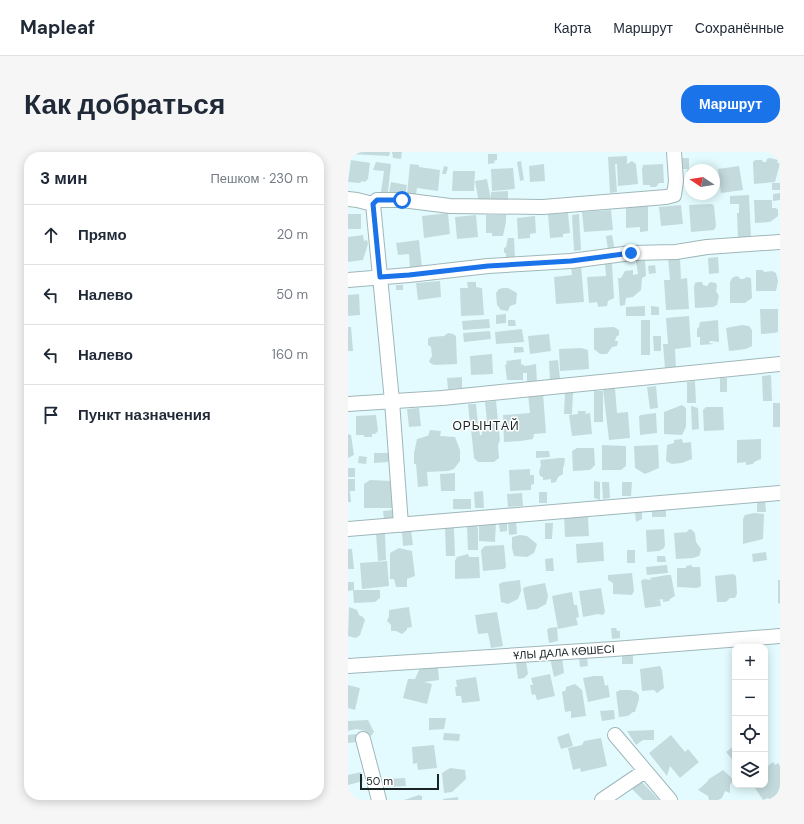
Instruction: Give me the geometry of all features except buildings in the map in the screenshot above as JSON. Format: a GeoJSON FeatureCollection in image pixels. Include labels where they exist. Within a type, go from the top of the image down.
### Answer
{"type":"FeatureCollection","features":[{"type":"Feature","properties":{"kind":"street"},"geometry":{"type":"LineString","coordinates":[[373,204],[377,200],[402,200],[450,206],[543,207],[666,197],[674,195],[676,181],[674,152]]}},
{"type":"Feature","properties":{"kind":"street"},"geometry":{"type":"LineString","coordinates":[[348,199],[373,204]]}},
{"type":"Feature","properties":{"kind":"street"},"geometry":{"type":"LineString","coordinates":[[373,204],[392,402],[401,525]]}},
{"type":"Feature","properties":{"kind":"street"},"geometry":{"type":"LineString","coordinates":[[348,280],[481,267],[571,261],[631,253],[676,252],[707,247],[780,242]]}},
{"type":"Feature","properties":{"kind":"street"},"geometry":{"type":"LineString","coordinates":[[348,404],[442,398],[780,364]]}},
{"type":"Feature","properties":{"kind":"street"},"geometry":{"type":"LineString","coordinates":[[348,529],[780,493]]}},
{"type":"Feature","properties":{"kind":"street","name":"ҰЛЫ ДАЛА КӨШЕСІ"},"geometry":{"type":"LineString","coordinates":[[348,666],[614,649],[780,636]]}},
{"type":"Feature","properties":{"kind":"street"},"geometry":{"type":"LineString","coordinates":[[615,735],[670,800]]}},
{"type":"Feature","properties":{"kind":"street"},"geometry":{"type":"LineString","coordinates":[[363,739],[379,800]]}},
{"type":"Feature","properties":{"kind":"street"},"geometry":{"type":"LineString","coordinates":[[602,800],[645,771]]}},
{"type":"Feature","properties":{"kind":"district","name":"ОРЫНТАЙ"},"geometry":{"type":"Point","coordinates":[486,426]}},
{"type":"Feature","properties":{"kind":"route"},"geometry":{"type":"LineString","coordinates":[[402,200],[377,200],[373,204],[380,277],[488,266],[571,261],[631,253]]}}]}
